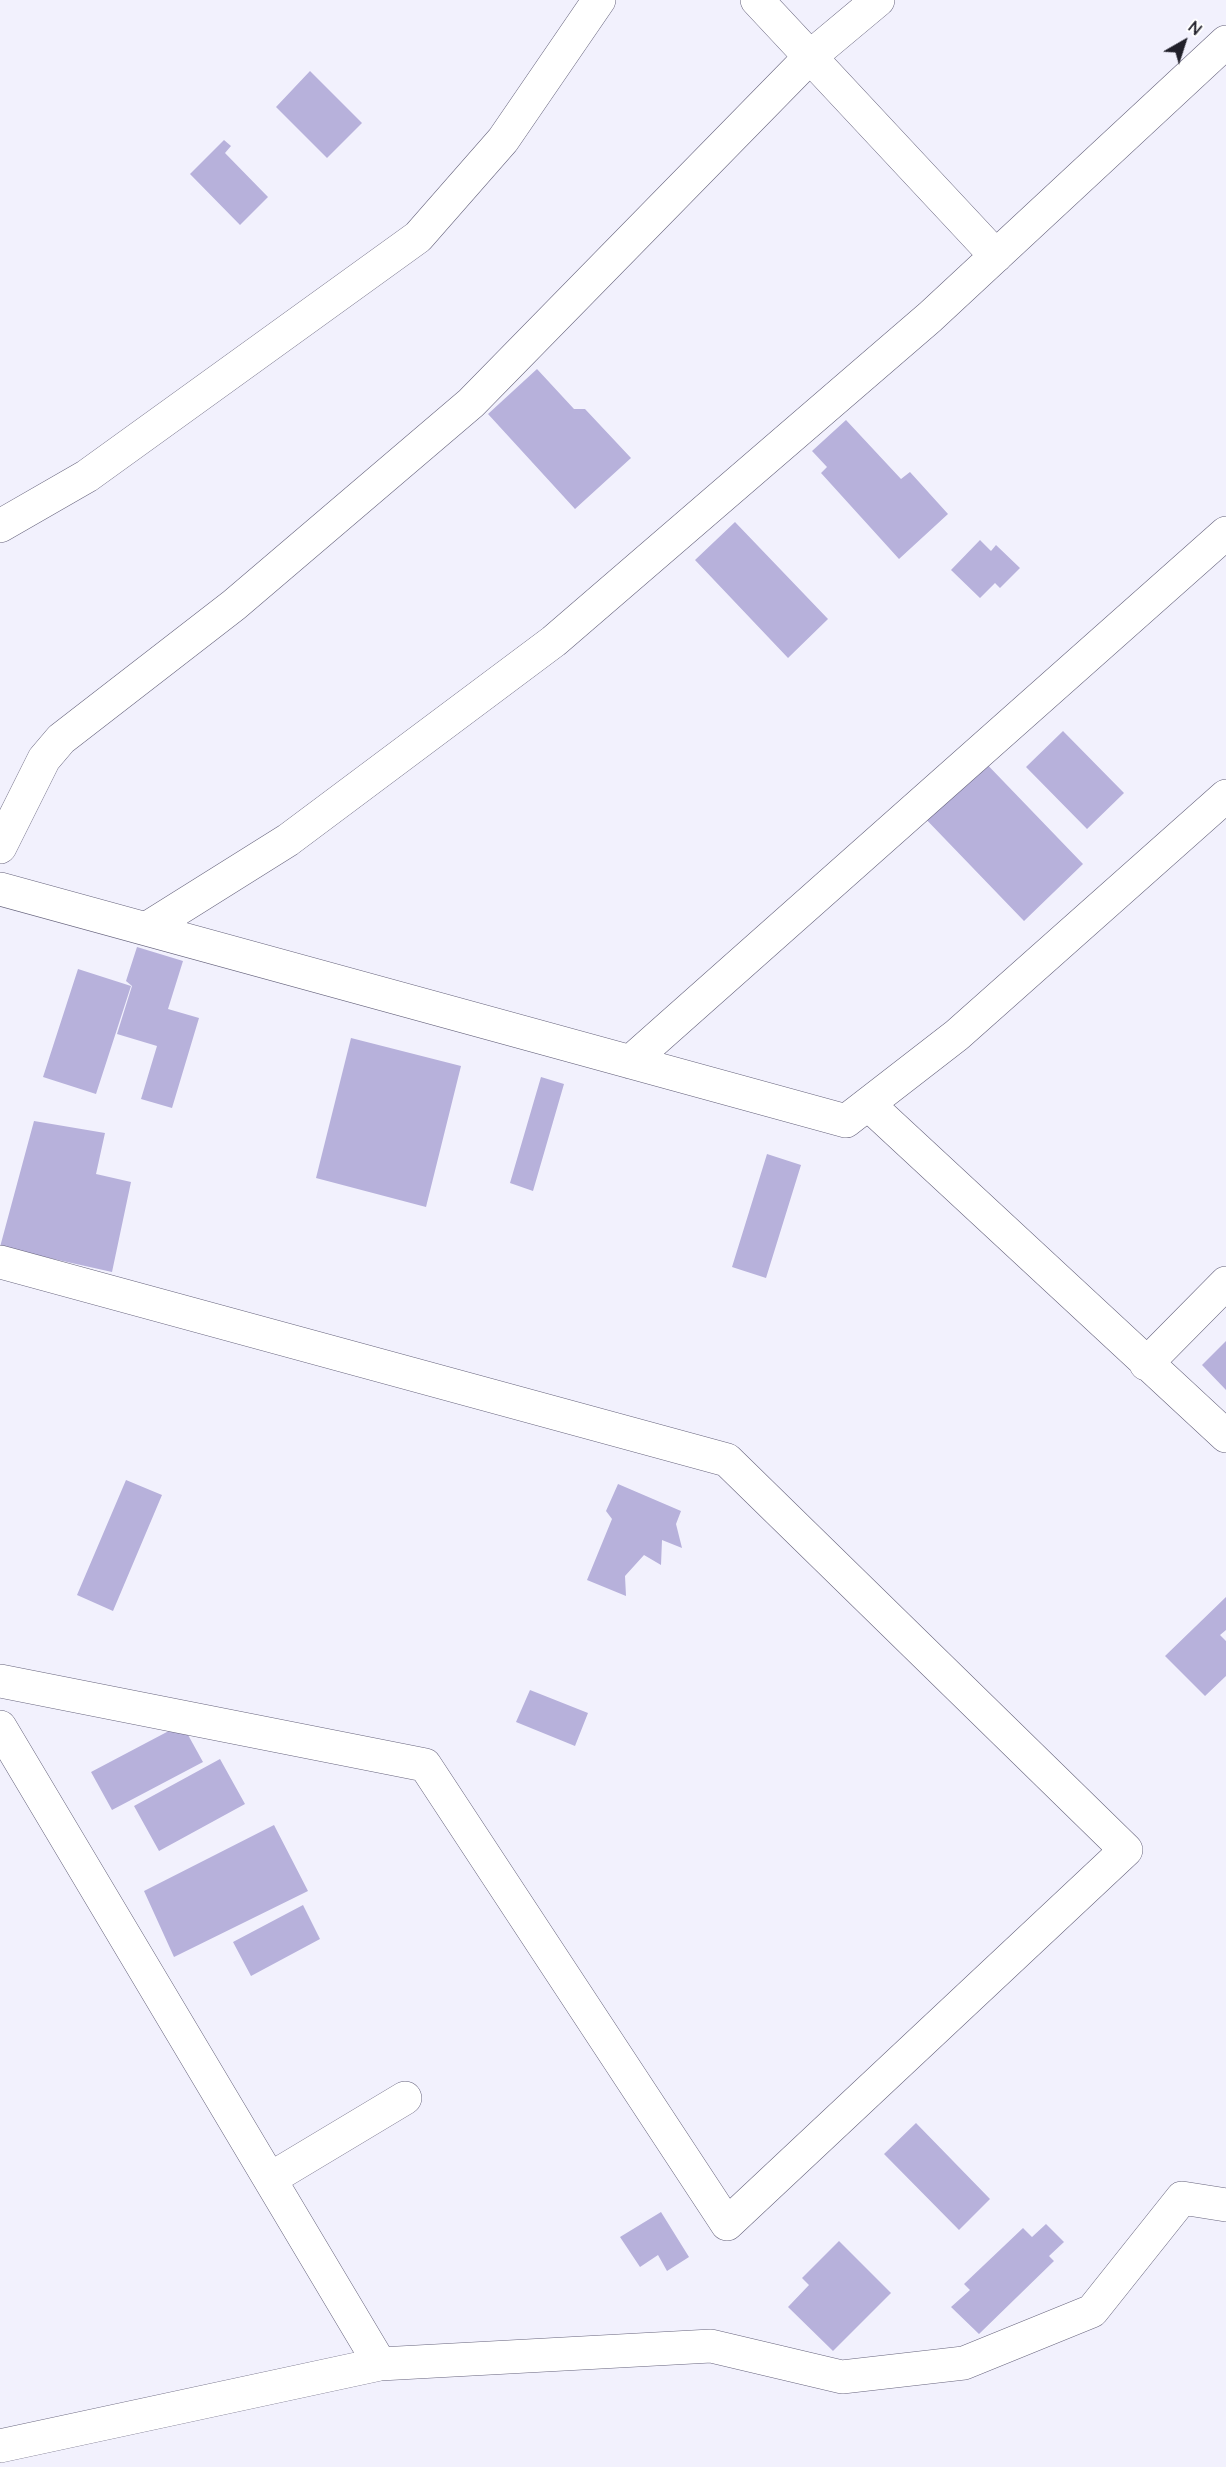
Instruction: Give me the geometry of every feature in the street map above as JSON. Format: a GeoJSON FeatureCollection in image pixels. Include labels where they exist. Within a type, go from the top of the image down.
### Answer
{"type":"FeatureCollection","features":[{"type":"Feature","properties":{"kind":"street"},"geometry":{"type":"LineString","coordinates":[[0,526],[87,476],[418,237],[503,140],[598,0]]}},
{"type":"Feature","properties":{"kind":"street"},"geometry":{"type":"LineString","coordinates":[[757,0],[996,256]]}},
{"type":"Feature","properties":{"kind":"street"},"geometry":{"type":"LineString","coordinates":[[0,847],[44,759],[61,739],[234,605],[471,403],[811,56],[878,0]]}},
{"type":"Feature","properties":{"kind":"street"},"geometry":{"type":"LineString","coordinates":[[146,930],[288,840],[554,641],[930,317],[1226,42]]}},
{"type":"Feature","properties":{"kind":"street"},"geometry":{"type":"LineString","coordinates":[[630,1062],[1226,533]]}},
{"type":"Feature","properties":{"kind":"street"},"geometry":{"type":"LineString","coordinates":[[0,889],[846,1122],[957,1035],[1226,796]]}},
{"type":"Feature","properties":{"kind":"street"},"geometry":{"type":"LineString","coordinates":[[868,1104],[1226,1436]]}},
{"type":"Feature","properties":{"kind":"street"},"geometry":{"type":"LineString","coordinates":[[0,1262],[727,1460],[1126,1850],[728,2224],[425,1765],[0,1681]]}},
{"type":"Feature","properties":{"kind":"street"},"geometry":{"type":"LineString","coordinates":[[1146,1364],[1226,1283]]}},
{"type":"Feature","properties":{"kind":"street"},"geometry":{"type":"LineString","coordinates":[[0,1727],[380,2364]]}},
{"type":"Feature","properties":{"kind":"street"},"geometry":{"type":"LineString","coordinates":[[270,2179],[405,2098]]}},
{"type":"Feature","properties":{"kind":"street"},"geometry":{"type":"LineString","coordinates":[[0,2446],[380,2364],[711,2346],[842,2377],[964,2363],[1092,2311],[1182,2198],[1226,2205]]}},
{"type":"Feature","properties":{"kind":"building"},"geometry":{"type":"Polygon","coordinates":[[[310,71],[362,123],[327,158],[276,107],[310,71]]]}},
{"type":"Feature","properties":{"kind":"building"},"geometry":{"type":"Polygon","coordinates":[[[224,140],[231,146],[225,153],[268,197],[240,225],[190,174],[224,140]]]}},
{"type":"Feature","properties":{"kind":"building"},"geometry":{"type":"Polygon","coordinates":[[[537,369],[574,409],[585,409],[631,458],[575,509],[488,414],[537,369]]]}},
{"type":"Feature","properties":{"kind":"building"},"geometry":{"type":"Polygon","coordinates":[[[846,420],[901,479],[910,472],[948,514],[899,559],[821,473],[827,467],[812,451],[846,420]]]}},
{"type":"Feature","properties":{"kind":"building"},"geometry":{"type":"Polygon","coordinates":[[[735,522],[828,619],[788,658],[695,560],[735,522]]]}},
{"type":"Feature","properties":{"kind":"building"},"geometry":{"type":"Polygon","coordinates":[[[980,540],[991,551],[996,545],[1020,568],[1000,588],[995,583],[980,598],[951,570],[980,540]]]}},
{"type":"Feature","properties":{"kind":"building"},"geometry":{"type":"Polygon","coordinates":[[[1063,731],[1124,793],[1087,829],[1026,767],[1063,731]]]}},
{"type":"Feature","properties":{"kind":"building"},"geometry":{"type":"Polygon","coordinates":[[[978,755],[1083,864],[1024,921],[919,812],[978,755]]]}},
{"type":"Feature","properties":{"kind":"building"},"geometry":{"type":"Polygon","coordinates":[[[137,947],[183,961],[168,1009],[199,1018],[172,1108],[141,1099],[157,1046],[117,1034],[132,986],[126,981],[137,947]]]}},
{"type":"Feature","properties":{"kind":"building"},"geometry":{"type":"Polygon","coordinates":[[[78,969],[131,986],[96,1094],[43,1077],[78,969]]]}},
{"type":"Feature","properties":{"kind":"building"},"geometry":{"type":"Polygon","coordinates":[[[351,1038],[461,1066],[426,1207],[316,1178],[351,1038]]]}},
{"type":"Feature","properties":{"kind":"building"},"geometry":{"type":"Polygon","coordinates":[[[541,1077],[564,1084],[533,1191],[510,1183],[541,1077]]]}},
{"type":"Feature","properties":{"kind":"building"},"geometry":{"type":"Polygon","coordinates":[[[34,1121],[105,1133],[96,1174],[131,1182],[112,1272],[0,1247],[34,1121]]]}},
{"type":"Feature","properties":{"kind":"building"},"geometry":{"type":"Polygon","coordinates":[[[767,1154],[801,1165],[766,1278],[732,1267],[767,1154]]]}},
{"type":"Feature","properties":{"kind":"building"},"geometry":{"type":"Polygon","coordinates":[[[1226,1341],[1226,1390],[1202,1365],[1226,1341]]]}},
{"type":"Feature","properties":{"kind":"building"},"geometry":{"type":"Polygon","coordinates":[[[126,1480],[162,1495],[113,1611],[77,1595],[126,1480]]]}},
{"type":"Feature","properties":{"kind":"building"},"geometry":{"type":"Polygon","coordinates":[[[618,1484],[681,1511],[676,1524],[682,1548],[662,1540],[661,1565],[644,1555],[625,1576],[626,1596],[587,1580],[612,1519],[606,1511],[618,1484]]]}},
{"type":"Feature","properties":{"kind":"building"},"geometry":{"type":"Polygon","coordinates":[[[1226,1597],[1226,1630],[1220,1635],[1226,1641],[1226,1676],[1205,1696],[1165,1656],[1226,1597]]]}},
{"type":"Feature","properties":{"kind":"building"},"geometry":{"type":"Polygon","coordinates":[[[530,1690],[588,1713],[575,1746],[516,1722],[530,1690]]]}},
{"type":"Feature","properties":{"kind":"building"},"geometry":{"type":"Polygon","coordinates":[[[182,1724],[203,1762],[112,1810],[91,1772],[182,1724]]]}},
{"type":"Feature","properties":{"kind":"building"},"geometry":{"type":"Polygon","coordinates":[[[220,1759],[245,1804],[159,1851],[134,1806],[220,1759]]]}},
{"type":"Feature","properties":{"kind":"building"},"geometry":{"type":"Polygon","coordinates":[[[274,1825],[308,1891],[174,1957],[144,1891],[274,1825]]]}},
{"type":"Feature","properties":{"kind":"building"},"geometry":{"type":"Polygon","coordinates":[[[303,1905],[320,1939],[251,1976],[233,1942],[303,1905]]]}},
{"type":"Feature","properties":{"kind":"building"},"geometry":{"type":"Polygon","coordinates":[[[916,2123],[990,2199],[959,2230],[884,2154],[916,2123]]]}},
{"type":"Feature","properties":{"kind":"building"},"geometry":{"type":"Polygon","coordinates":[[[661,2212],[689,2257],[667,2271],[658,2255],[640,2267],[620,2237],[661,2212]]]}},
{"type":"Feature","properties":{"kind":"building"},"geometry":{"type":"Polygon","coordinates":[[[1046,2224],[1064,2242],[1049,2256],[1054,2261],[979,2334],[951,2307],[970,2290],[964,2284],[1023,2228],[1032,2237],[1046,2224]]]}},
{"type":"Feature","properties":{"kind":"building"},"geometry":{"type":"Polygon","coordinates":[[[839,2241],[891,2293],[833,2351],[788,2307],[809,2285],[802,2278],[839,2241]]]}}]}
